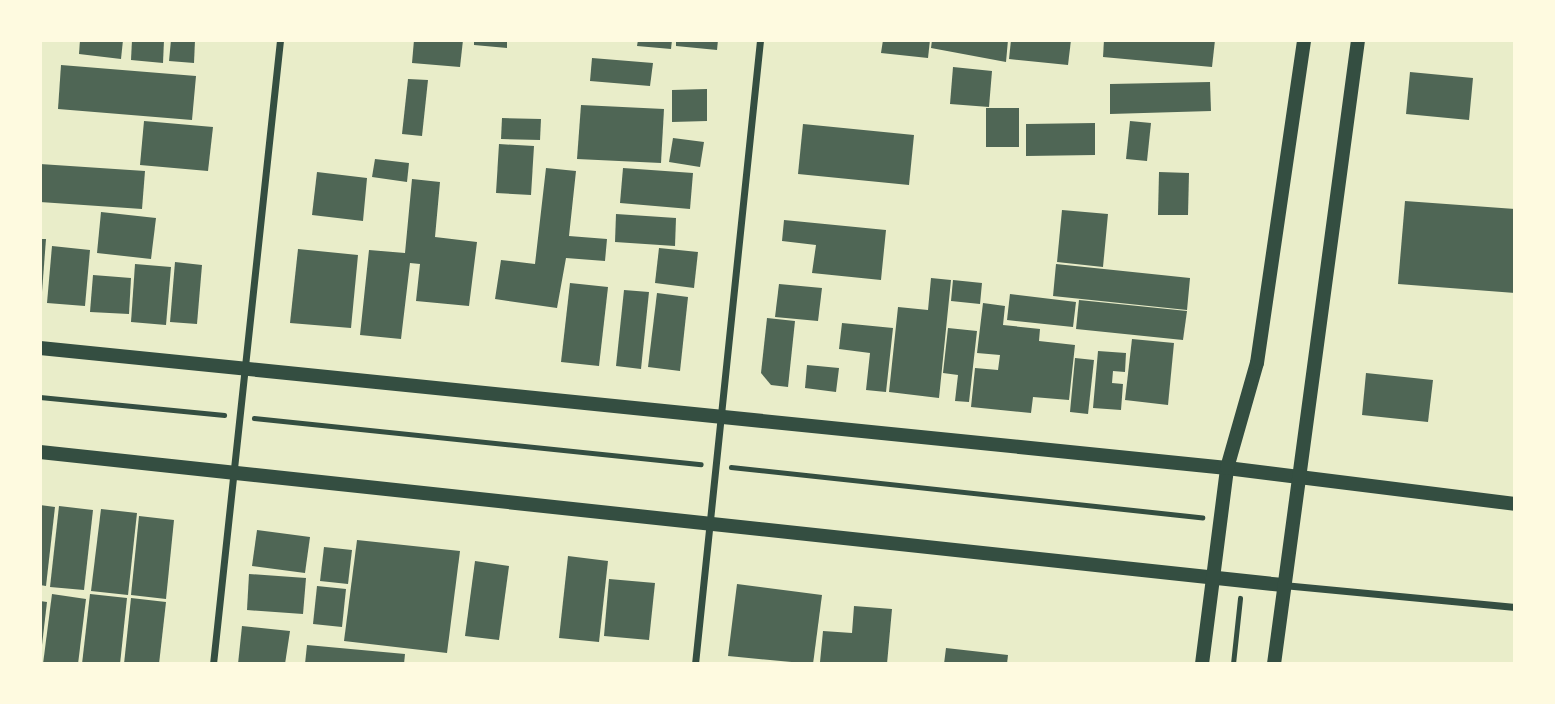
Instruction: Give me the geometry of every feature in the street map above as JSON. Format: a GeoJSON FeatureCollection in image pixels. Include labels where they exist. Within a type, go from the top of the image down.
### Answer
{"type":"FeatureCollection","features":[{"type":"Feature","properties":{"kind":"main road"},"geometry":{"type":"LineString","coordinates":[[1202,664],[1227,468],[1256,363],[1304,40]]}},
{"type":"Feature","properties":{"kind":"main road"},"geometry":{"type":"LineString","coordinates":[[1274,664],[1296,476],[1358,40]]}},
{"type":"Feature","properties":{"kind":"main road"},"geometry":{"type":"LineString","coordinates":[[40,348],[1227,468],[1515,504]]}},
{"type":"Feature","properties":{"kind":"main road"},"geometry":{"type":"LineString","coordinates":[[40,452],[1283,585]]}},
{"type":"Feature","properties":{"kind":"street"},"geometry":{"type":"LineString","coordinates":[[213,664],[248,370],[280,40]]}},
{"type":"Feature","properties":{"kind":"street"},"geometry":{"type":"LineString","coordinates":[[695,664],[760,40]]}},
{"type":"Feature","properties":{"kind":"street"},"geometry":{"type":"LineString","coordinates":[[1283,585],[1515,607]]}},
{"type":"Feature","properties":{"kind":"path"},"geometry":{"type":"LineString","coordinates":[[40,397],[1221,519]]}},
{"type":"Feature","properties":{"kind":"path"},"geometry":{"type":"LineString","coordinates":[[1233,664],[1242,579]]}},
{"type":"Feature","properties":{"kind":"building"},"geometry":{"type":"Polygon","coordinates":[[[80,40],[123,40],[121,59],[79,54],[80,40]]]}},
{"type":"Feature","properties":{"kind":"building"},"geometry":{"type":"Polygon","coordinates":[[[132,40],[164,40],[163,63],[131,60],[132,40]]]}},
{"type":"Feature","properties":{"kind":"building"},"geometry":{"type":"Polygon","coordinates":[[[171,40],[195,40],[194,63],[169,61],[171,40]]]}},
{"type":"Feature","properties":{"kind":"building"},"geometry":{"type":"Polygon","coordinates":[[[414,40],[463,40],[460,67],[412,63],[414,40]]]}},
{"type":"Feature","properties":{"kind":"building"},"geometry":{"type":"Polygon","coordinates":[[[474,40],[507,40],[507,48],[474,45],[474,40]]]}},
{"type":"Feature","properties":{"kind":"building"},"geometry":{"type":"Polygon","coordinates":[[[638,40],[672,40],[671,49],[637,46],[638,40]]]}},
{"type":"Feature","properties":{"kind":"building"},"geometry":{"type":"Polygon","coordinates":[[[676,40],[718,40],[717,50],[676,46],[676,40]]]}},
{"type":"Feature","properties":{"kind":"building"},"geometry":{"type":"Polygon","coordinates":[[[883,40],[930,40],[928,58],[881,53],[883,40]]]}},
{"type":"Feature","properties":{"kind":"building"},"geometry":{"type":"Polygon","coordinates":[[[932,40],[1008,40],[1006,62],[931,48],[932,40]]]}},
{"type":"Feature","properties":{"kind":"building"},"geometry":{"type":"Polygon","coordinates":[[[1011,40],[1071,40],[1068,65],[1009,59],[1011,40]]]}},
{"type":"Feature","properties":{"kind":"building"},"geometry":{"type":"Polygon","coordinates":[[[1104,40],[1215,40],[1212,67],[1103,57],[1104,40]]]}},
{"type":"Feature","properties":{"kind":"building"},"geometry":{"type":"Polygon","coordinates":[[[592,58],[653,63],[650,86],[590,81],[592,58]]]}},
{"type":"Feature","properties":{"kind":"building"},"geometry":{"type":"Polygon","coordinates":[[[61,65],[196,76],[192,120],[58,109],[61,65]]]}},
{"type":"Feature","properties":{"kind":"building"},"geometry":{"type":"Polygon","coordinates":[[[953,67],[992,71],[989,107],[950,104],[953,67]]]}},
{"type":"Feature","properties":{"kind":"building"},"geometry":{"type":"Polygon","coordinates":[[[1410,72],[1473,78],[1469,120],[1406,114],[1410,72]]]}},
{"type":"Feature","properties":{"kind":"building"},"geometry":{"type":"Polygon","coordinates":[[[408,79],[428,80],[422,136],[402,134],[408,79]]]}},
{"type":"Feature","properties":{"kind":"building"},"geometry":{"type":"Polygon","coordinates":[[[1210,82],[1211,111],[1110,114],[1110,84],[1210,82]]]}},
{"type":"Feature","properties":{"kind":"building"},"geometry":{"type":"Polygon","coordinates":[[[707,89],[707,121],[672,122],[672,90],[707,89]]]}},
{"type":"Feature","properties":{"kind":"building"},"geometry":{"type":"Polygon","coordinates":[[[581,105],[664,109],[661,163],[577,159],[581,105]]]}},
{"type":"Feature","properties":{"kind":"building"},"geometry":{"type":"Polygon","coordinates":[[[986,108],[1019,108],[1019,147],[986,147],[986,108]]]}},
{"type":"Feature","properties":{"kind":"building"},"geometry":{"type":"Polygon","coordinates":[[[502,118],[541,119],[540,140],[501,139],[502,118]]]}},
{"type":"Feature","properties":{"kind":"building"},"geometry":{"type":"Polygon","coordinates":[[[144,121],[213,127],[208,171],[140,165],[144,121]]]}},
{"type":"Feature","properties":{"kind":"building"},"geometry":{"type":"Polygon","coordinates":[[[1130,121],[1151,123],[1147,161],[1126,159],[1130,121]]]}},
{"type":"Feature","properties":{"kind":"building"},"geometry":{"type":"Polygon","coordinates":[[[1095,123],[1095,155],[1026,156],[1026,124],[1095,123]]]}},
{"type":"Feature","properties":{"kind":"building"},"geometry":{"type":"Polygon","coordinates":[[[803,124],[914,135],[909,185],[798,174],[803,124]]]}},
{"type":"Feature","properties":{"kind":"building"},"geometry":{"type":"Polygon","coordinates":[[[673,138],[704,142],[700,167],[669,162],[673,138]]]}},
{"type":"Feature","properties":{"kind":"building"},"geometry":{"type":"Polygon","coordinates":[[[499,144],[534,146],[531,195],[496,193],[499,144]]]}},
{"type":"Feature","properties":{"kind":"building"},"geometry":{"type":"Polygon","coordinates":[[[375,159],[409,163],[407,182],[372,177],[375,159]]]}},
{"type":"Feature","properties":{"kind":"building"},"geometry":{"type":"Polygon","coordinates":[[[40,164],[145,171],[142,209],[40,202],[40,164]]]}},
{"type":"Feature","properties":{"kind":"building"},"geometry":{"type":"Polygon","coordinates":[[[546,168],[576,171],[569,236],[607,239],[605,261],[566,258],[557,308],[495,299],[501,260],[535,264],[546,168]]]}},
{"type":"Feature","properties":{"kind":"building"},"geometry":{"type":"Polygon","coordinates":[[[623,168],[693,173],[690,209],[620,203],[623,168]]]}},
{"type":"Feature","properties":{"kind":"building"},"geometry":{"type":"Polygon","coordinates":[[[317,172],[367,178],[363,221],[312,215],[317,172]]]}},
{"type":"Feature","properties":{"kind":"building"},"geometry":{"type":"Polygon","coordinates":[[[1159,172],[1189,173],[1188,215],[1158,215],[1159,172]]]}},
{"type":"Feature","properties":{"kind":"building"},"geometry":{"type":"Polygon","coordinates":[[[412,179],[440,182],[435,237],[477,242],[469,306],[416,301],[420,264],[410,263],[401,339],[360,335],[369,250],[405,253],[412,179]]]}},
{"type":"Feature","properties":{"kind":"building"},"geometry":{"type":"Polygon","coordinates":[[[1405,201],[1515,209],[1515,293],[1398,284],[1405,201]]]}},
{"type":"Feature","properties":{"kind":"building"},"geometry":{"type":"Polygon","coordinates":[[[1062,210],[1108,214],[1103,267],[1057,262],[1062,210]]]}},
{"type":"Feature","properties":{"kind":"building"},"geometry":{"type":"Polygon","coordinates":[[[101,212],[156,218],[151,259],[97,253],[101,212]]]}},
{"type":"Feature","properties":{"kind":"building"},"geometry":{"type":"Polygon","coordinates":[[[616,214],[676,218],[675,246],[615,242],[616,214]]]}},
{"type":"Feature","properties":{"kind":"building"},"geometry":{"type":"Polygon","coordinates":[[[784,220],[886,230],[881,280],[812,273],[816,245],[782,241],[784,220]]]}},
{"type":"Feature","properties":{"kind":"building"},"geometry":{"type":"Polygon","coordinates":[[[40,239],[46,239],[42,292],[40,292],[40,239]]]}},
{"type":"Feature","properties":{"kind":"building"},"geometry":{"type":"Polygon","coordinates":[[[52,246],[90,250],[85,306],[47,303],[52,246]]]}},
{"type":"Feature","properties":{"kind":"building"},"geometry":{"type":"Polygon","coordinates":[[[659,248],[698,252],[694,288],[655,283],[659,248]]]}},
{"type":"Feature","properties":{"kind":"building"},"geometry":{"type":"Polygon","coordinates":[[[298,249],[358,255],[351,328],[290,323],[298,249]]]}},
{"type":"Feature","properties":{"kind":"building"},"geometry":{"type":"Polygon","coordinates":[[[175,262],[202,265],[197,324],[170,322],[175,262]]]}},
{"type":"Feature","properties":{"kind":"building"},"geometry":{"type":"Polygon","coordinates":[[[135,264],[171,267],[166,325],[131,322],[135,264]]]}},
{"type":"Feature","properties":{"kind":"building"},"geometry":{"type":"Polygon","coordinates":[[[1056,264],[1190,278],[1187,310],[1053,296],[1056,264]]]}},
{"type":"Feature","properties":{"kind":"building"},"geometry":{"type":"Polygon","coordinates":[[[93,275],[131,278],[129,314],[90,312],[93,275]]]}},
{"type":"Feature","properties":{"kind":"building"},"geometry":{"type":"Polygon","coordinates":[[[931,278],[951,280],[939,398],[889,392],[898,307],[928,310],[931,278]]]}},
{"type":"Feature","properties":{"kind":"building"},"geometry":{"type":"Polygon","coordinates":[[[953,280],[982,283],[980,304],[951,301],[953,280]]]}},
{"type":"Feature","properties":{"kind":"building"},"geometry":{"type":"Polygon","coordinates":[[[570,283],[608,287],[599,366],[561,362],[570,283]]]}},
{"type":"Feature","properties":{"kind":"building"},"geometry":{"type":"Polygon","coordinates":[[[779,284],[822,288],[818,321],[775,317],[779,284]]]}},
{"type":"Feature","properties":{"kind":"building"},"geometry":{"type":"Polygon","coordinates":[[[624,290],[649,292],[641,369],[616,366],[624,290]]]}},
{"type":"Feature","properties":{"kind":"building"},"geometry":{"type":"Polygon","coordinates":[[[657,293],[688,297],[680,371],[648,367],[657,293]]]}},
{"type":"Feature","properties":{"kind":"building"},"geometry":{"type":"Polygon","coordinates":[[[1010,294],[1076,302],[1073,327],[1007,320],[1010,294]]]}},
{"type":"Feature","properties":{"kind":"building"},"geometry":{"type":"Polygon","coordinates":[[[1079,300],[1187,311],[1183,340],[1076,329],[1079,300]]]}},
{"type":"Feature","properties":{"kind":"building"},"geometry":{"type":"Polygon","coordinates":[[[983,303],[1005,306],[1003,325],[1040,329],[1039,341],[1075,345],[1069,400],[1033,397],[1031,413],[971,407],[975,368],[998,370],[1000,355],[977,353],[983,303]]]}},
{"type":"Feature","properties":{"kind":"building"},"geometry":{"type":"Polygon","coordinates":[[[767,318],[795,321],[788,387],[771,385],[761,373],[767,318]]]}},
{"type":"Feature","properties":{"kind":"building"},"geometry":{"type":"Polygon","coordinates":[[[842,323],[893,328],[886,392],[866,390],[870,353],[839,349],[842,323]]]}},
{"type":"Feature","properties":{"kind":"building"},"geometry":{"type":"Polygon","coordinates":[[[948,328],[977,331],[969,402],[955,401],[958,375],[943,373],[948,328]]]}},
{"type":"Feature","properties":{"kind":"building"},"geometry":{"type":"Polygon","coordinates":[[[1132,339],[1174,343],[1168,405],[1125,400],[1132,339]]]}},
{"type":"Feature","properties":{"kind":"building"},"geometry":{"type":"Polygon","coordinates":[[[1098,351],[1126,353],[1125,372],[1113,371],[1112,383],[1123,384],[1121,410],[1093,408],[1098,351]]]}},
{"type":"Feature","properties":{"kind":"building"},"geometry":{"type":"Polygon","coordinates":[[[1075,358],[1094,360],[1088,414],[1070,412],[1075,358]]]}},
{"type":"Feature","properties":{"kind":"building"},"geometry":{"type":"Polygon","coordinates":[[[807,365],[839,368],[836,392],[805,388],[807,365]]]}},
{"type":"Feature","properties":{"kind":"building"},"geometry":{"type":"Polygon","coordinates":[[[1366,373],[1433,380],[1428,422],[1362,415],[1366,373]]]}},
{"type":"Feature","properties":{"kind":"building"},"geometry":{"type":"Polygon","coordinates":[[[40,505],[55,507],[46,586],[40,585],[40,505]]]}},
{"type":"Feature","properties":{"kind":"building"},"geometry":{"type":"Polygon","coordinates":[[[59,506],[93,510],[84,590],[50,587],[59,506]]]}},
{"type":"Feature","properties":{"kind":"building"},"geometry":{"type":"Polygon","coordinates":[[[101,509],[137,513],[128,595],[91,591],[101,509]]]}},
{"type":"Feature","properties":{"kind":"building"},"geometry":{"type":"Polygon","coordinates":[[[139,516],[174,520],[166,599],[131,595],[139,516]]]}},
{"type":"Feature","properties":{"kind":"building"},"geometry":{"type":"Polygon","coordinates":[[[257,530],[310,537],[305,573],[252,566],[257,530]]]}},
{"type":"Feature","properties":{"kind":"building"},"geometry":{"type":"Polygon","coordinates":[[[357,540],[460,551],[447,653],[344,641],[357,540]]]}},
{"type":"Feature","properties":{"kind":"building"},"geometry":{"type":"Polygon","coordinates":[[[324,547],[352,550],[348,584],[320,581],[324,547]]]}},
{"type":"Feature","properties":{"kind":"building"},"geometry":{"type":"Polygon","coordinates":[[[568,556],[608,561],[599,642],[559,638],[568,556]]]}},
{"type":"Feature","properties":{"kind":"building"},"geometry":{"type":"Polygon","coordinates":[[[475,561],[509,566],[499,640],[465,636],[475,561]]]}},
{"type":"Feature","properties":{"kind":"building"},"geometry":{"type":"Polygon","coordinates":[[[249,574],[306,578],[303,614],[247,610],[249,574]]]}},
{"type":"Feature","properties":{"kind":"building"},"geometry":{"type":"Polygon","coordinates":[[[609,579],[655,583],[649,640],[604,636],[609,579]]]}},
{"type":"Feature","properties":{"kind":"building"},"geometry":{"type":"Polygon","coordinates":[[[737,584],[822,595],[813,664],[728,656],[737,584]]]}},
{"type":"Feature","properties":{"kind":"building"},"geometry":{"type":"Polygon","coordinates":[[[317,586],[346,589],[342,627],[313,624],[317,586]]]}},
{"type":"Feature","properties":{"kind":"building"},"geometry":{"type":"Polygon","coordinates":[[[52,594],[86,599],[78,664],[43,664],[52,594]]]}},
{"type":"Feature","properties":{"kind":"building"},"geometry":{"type":"Polygon","coordinates":[[[90,594],[127,598],[120,664],[82,664],[90,594]]]}},
{"type":"Feature","properties":{"kind":"building"},"geometry":{"type":"Polygon","coordinates":[[[131,598],[166,602],[159,664],[124,664],[131,598]]]}},
{"type":"Feature","properties":{"kind":"building"},"geometry":{"type":"Polygon","coordinates":[[[40,601],[47,602],[42,645],[40,645],[40,601]]]}},
{"type":"Feature","properties":{"kind":"building"},"geometry":{"type":"Polygon","coordinates":[[[854,606],[892,609],[887,664],[820,662],[823,631],[852,633],[854,606]]]}},
{"type":"Feature","properties":{"kind":"building"},"geometry":{"type":"Polygon","coordinates":[[[242,626],[290,631],[285,664],[238,664],[242,626]]]}},
{"type":"Feature","properties":{"kind":"building"},"geometry":{"type":"Polygon","coordinates":[[[307,645],[405,654],[404,664],[305,664],[307,645]]]}},
{"type":"Feature","properties":{"kind":"building"},"geometry":{"type":"Polygon","coordinates":[[[946,648],[1008,655],[1007,664],[944,664],[946,648]]]}}]}
